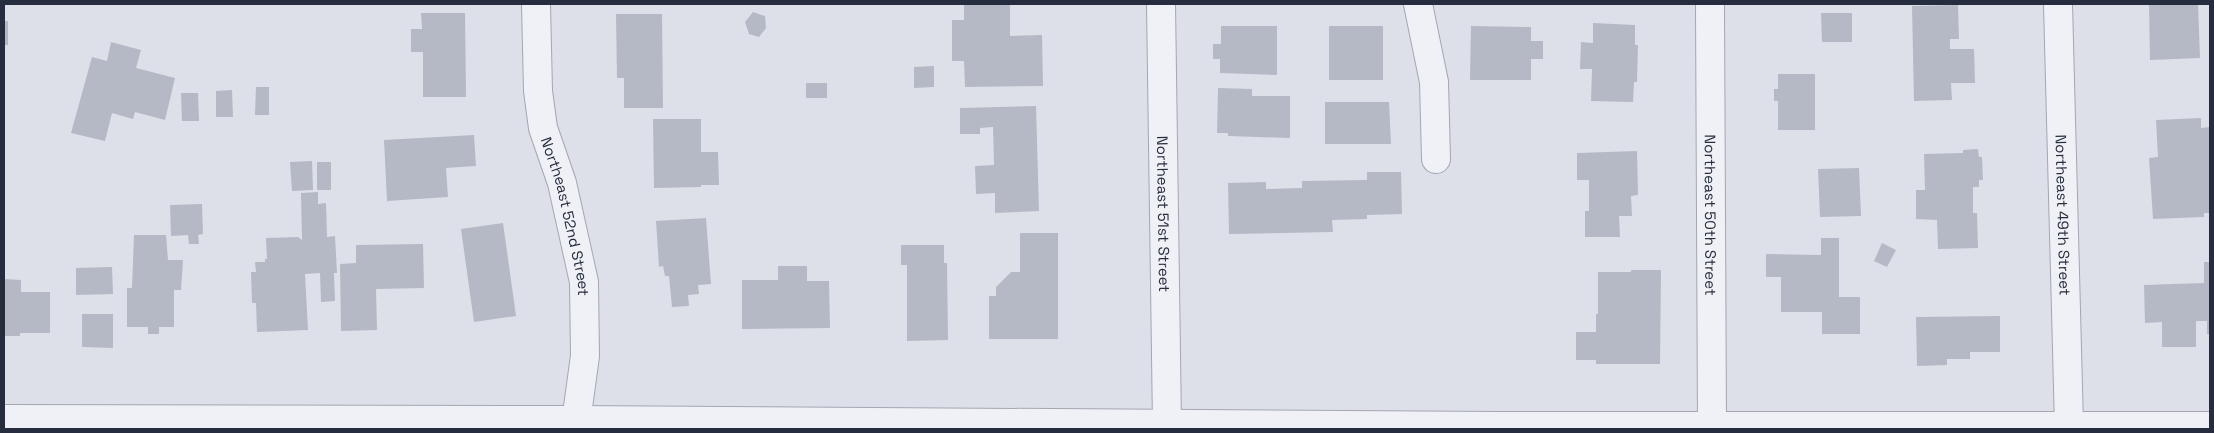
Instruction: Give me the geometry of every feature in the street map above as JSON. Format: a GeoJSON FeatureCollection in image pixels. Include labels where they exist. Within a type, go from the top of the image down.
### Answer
{"type":"FeatureCollection","features":[{"type":"Feature","properties":{"kind":"street","name":"Northeast 52nd Street"},"geometry":{"type":"LineString","coordinates":[[536,4],[538,90],[543,128],[562,184],[584,282],[585,356],[576,424]]}},
{"type":"Feature","properties":{"kind":"street","name":"Northeast 51st Street"},"geometry":{"type":"LineString","coordinates":[[1161,4],[1167,424]]}},
{"type":"Feature","properties":{"kind":"street"},"geometry":{"type":"LineString","coordinates":[[1418,4],[1434,82],[1436,159]]}},
{"type":"Feature","properties":{"kind":"street","name":"Northeast 50th Street"},"geometry":{"type":"LineString","coordinates":[[1710,4],[1712,426]]}},
{"type":"Feature","properties":{"kind":"street","name":"Northeast 49th Street"},"geometry":{"type":"LineString","coordinates":[[2058,4],[2069,426]]}},
{"type":"Feature","properties":{"kind":"street"},"geometry":{"type":"LineString","coordinates":[[4,419],[576,424],[2069,426],[2169,428],[2210,426]]}},
{"type":"Feature","properties":{"kind":"building"},"geometry":{"type":"Polygon","coordinates":[[[964,4],[1010,4],[1010,36],[1042,35],[1043,86],[965,87],[964,61],[952,61],[952,20],[964,20],[964,4]]]}},
{"type":"Feature","properties":{"kind":"building"},"geometry":{"type":"Polygon","coordinates":[[[2149,4],[2198,4],[2200,58],[2150,60],[2149,4]]]}},
{"type":"Feature","properties":{"kind":"building"},"geometry":{"type":"Polygon","coordinates":[[[1958,5],[1959,39],[1950,39],[1950,49],[1974,49],[1975,83],[1951,83],[1952,100],[1914,101],[1912,6],[1958,5]]]}},
{"type":"Feature","properties":{"kind":"building"},"geometry":{"type":"Polygon","coordinates":[[[753,12],[765,16],[766,28],[759,37],[749,34],[745,22],[753,12]]]}},
{"type":"Feature","properties":{"kind":"building"},"geometry":{"type":"Polygon","coordinates":[[[421,13],[465,13],[466,97],[423,97],[423,52],[411,52],[411,29],[422,29],[421,13]]]}},
{"type":"Feature","properties":{"kind":"building"},"geometry":{"type":"Polygon","coordinates":[[[1821,13],[1852,13],[1852,42],[1822,42],[1821,13]]]}},
{"type":"Feature","properties":{"kind":"building"},"geometry":{"type":"Polygon","coordinates":[[[616,14],[662,14],[663,108],[624,108],[624,78],[617,78],[616,14]]]}},
{"type":"Feature","properties":{"kind":"building"},"geometry":{"type":"Polygon","coordinates":[[[4,21],[8,21],[8,45],[4,45],[4,21]]]}},
{"type":"Feature","properties":{"kind":"building"},"geometry":{"type":"Polygon","coordinates":[[[1593,23],[1635,25],[1635,45],[1638,45],[1637,82],[1634,82],[1633,102],[1591,101],[1592,69],[1580,69],[1581,42],[1593,43],[1593,23]]]}},
{"type":"Feature","properties":{"kind":"building"},"geometry":{"type":"Polygon","coordinates":[[[1221,26],[1277,26],[1277,75],[1220,73],[1220,59],[1213,59],[1213,44],[1221,44],[1221,26]]]}},
{"type":"Feature","properties":{"kind":"building"},"geometry":{"type":"Polygon","coordinates":[[[1329,26],[1383,26],[1383,80],[1329,80],[1329,26]]]}},
{"type":"Feature","properties":{"kind":"building"},"geometry":{"type":"Polygon","coordinates":[[[1471,26],[1531,27],[1531,41],[1543,41],[1543,59],[1531,59],[1531,80],[1470,80],[1471,26]]]}},
{"type":"Feature","properties":{"kind":"building"},"geometry":{"type":"Polygon","coordinates":[[[111,42],[141,50],[136,68],[175,78],[165,120],[135,112],[133,119],[112,113],[105,141],[71,133],[92,57],[107,61],[111,42]]]}},
{"type":"Feature","properties":{"kind":"building"},"geometry":{"type":"Polygon","coordinates":[[[934,66],[934,87],[914,88],[914,67],[934,66]]]}},
{"type":"Feature","properties":{"kind":"building"},"geometry":{"type":"Polygon","coordinates":[[[1778,74],[1815,74],[1815,130],[1778,130],[1778,101],[1774,101],[1774,89],[1778,89],[1778,74]]]}},
{"type":"Feature","properties":{"kind":"building"},"geometry":{"type":"Polygon","coordinates":[[[806,83],[827,83],[827,98],[806,98],[806,83]]]}},
{"type":"Feature","properties":{"kind":"building"},"geometry":{"type":"Polygon","coordinates":[[[256,87],[269,87],[269,115],[255,115],[256,87]]]}},
{"type":"Feature","properties":{"kind":"building"},"geometry":{"type":"Polygon","coordinates":[[[1218,88],[1252,89],[1252,96],[1290,96],[1290,138],[1228,136],[1228,133],[1217,133],[1218,88]]]}},
{"type":"Feature","properties":{"kind":"building"},"geometry":{"type":"Polygon","coordinates":[[[232,90],[233,117],[216,117],[216,91],[232,90]]]}},
{"type":"Feature","properties":{"kind":"building"},"geometry":{"type":"Polygon","coordinates":[[[181,93],[198,93],[199,121],[182,121],[181,93]]]}},
{"type":"Feature","properties":{"kind":"building"},"geometry":{"type":"Polygon","coordinates":[[[1325,102],[1389,102],[1391,144],[1325,144],[1325,102]]]}},
{"type":"Feature","properties":{"kind":"building"},"geometry":{"type":"Polygon","coordinates":[[[1036,106],[1039,211],[995,213],[995,193],[976,194],[975,166],[994,165],[993,127],[980,128],[980,134],[960,134],[960,108],[1036,106]]]}},
{"type":"Feature","properties":{"kind":"building"},"geometry":{"type":"Polygon","coordinates":[[[2201,118],[2201,128],[2210,127],[2210,213],[2204,213],[2204,217],[2153,219],[2149,158],[2158,157],[2156,120],[2201,118]]]}},
{"type":"Feature","properties":{"kind":"building"},"geometry":{"type":"Polygon","coordinates":[[[653,119],[701,119],[701,152],[718,152],[719,185],[654,188],[653,119]]]}},
{"type":"Feature","properties":{"kind":"building"},"geometry":{"type":"Polygon","coordinates":[[[474,135],[476,166],[446,168],[448,197],[387,201],[384,140],[474,135]]]}},
{"type":"Feature","properties":{"kind":"building"},"geometry":{"type":"Polygon","coordinates":[[[1978,149],[1979,157],[1982,157],[1983,180],[1979,180],[1979,187],[1973,187],[1973,213],[1977,213],[1978,248],[1938,249],[1937,220],[1916,219],[1916,190],[1925,190],[1924,154],[1963,153],[1963,150],[1978,149]]]}},
{"type":"Feature","properties":{"kind":"building"},"geometry":{"type":"Polygon","coordinates":[[[1637,151],[1638,195],[1631,196],[1632,216],[1619,216],[1620,237],[1585,237],[1585,211],[1589,211],[1589,180],[1577,180],[1577,153],[1637,151]]]}},
{"type":"Feature","properties":{"kind":"building"},"geometry":{"type":"Polygon","coordinates":[[[312,161],[313,190],[292,191],[290,162],[312,161]]]}},
{"type":"Feature","properties":{"kind":"building"},"geometry":{"type":"Polygon","coordinates":[[[317,162],[331,162],[331,190],[317,190],[317,162]]]}},
{"type":"Feature","properties":{"kind":"building"},"geometry":{"type":"Polygon","coordinates":[[[1859,168],[1861,216],[1820,217],[1818,169],[1859,168]]]}},
{"type":"Feature","properties":{"kind":"building"},"geometry":{"type":"Polygon","coordinates":[[[1367,172],[1401,172],[1402,214],[1367,215],[1367,219],[1332,220],[1333,232],[1229,234],[1228,183],[1266,182],[1266,189],[1302,188],[1302,181],[1367,180],[1367,172]]]}},
{"type":"Feature","properties":{"kind":"building"},"geometry":{"type":"Polygon","coordinates":[[[318,192],[318,204],[326,203],[327,237],[335,236],[337,273],[334,273],[335,301],[321,302],[320,273],[305,274],[308,330],[257,332],[256,303],[252,303],[251,272],[256,272],[255,262],[265,262],[265,259],[267,259],[266,238],[298,237],[302,240],[301,193],[318,192]]]}},
{"type":"Feature","properties":{"kind":"building"},"geometry":{"type":"Polygon","coordinates":[[[202,204],[203,234],[198,235],[199,244],[189,244],[188,235],[171,236],[170,205],[202,204]]]}},
{"type":"Feature","properties":{"kind":"building"},"geometry":{"type":"Polygon","coordinates":[[[706,218],[711,284],[698,285],[699,294],[688,295],[689,306],[672,307],[669,276],[665,276],[663,266],[659,267],[656,221],[706,218]]]}},
{"type":"Feature","properties":{"kind":"building"},"geometry":{"type":"Polygon","coordinates":[[[503,223],[516,316],[474,322],[461,229],[503,223]]]}},
{"type":"Feature","properties":{"kind":"building"},"geometry":{"type":"Polygon","coordinates":[[[1020,233],[1058,233],[1058,339],[989,339],[989,296],[996,296],[996,287],[1011,272],[1020,272],[1020,233]]]}},
{"type":"Feature","properties":{"kind":"building"},"geometry":{"type":"Polygon","coordinates":[[[134,235],[166,235],[168,260],[183,260],[181,290],[174,290],[174,327],[159,327],[159,334],[148,334],[148,327],[127,327],[127,288],[132,288],[134,235]]]}},
{"type":"Feature","properties":{"kind":"building"},"geometry":{"type":"Polygon","coordinates":[[[1821,238],[1839,238],[1839,297],[1860,297],[1860,334],[1822,334],[1822,312],[1781,312],[1781,277],[1766,277],[1766,254],[1821,255],[1821,238]]]}},
{"type":"Feature","properties":{"kind":"building"},"geometry":{"type":"Polygon","coordinates":[[[1882,243],[1896,250],[1887,267],[1874,261],[1882,243]]]}},
{"type":"Feature","properties":{"kind":"building"},"geometry":{"type":"Polygon","coordinates":[[[423,244],[424,288],[376,289],[377,330],[341,331],[340,264],[356,263],[356,245],[423,244]]]}},
{"type":"Feature","properties":{"kind":"building"},"geometry":{"type":"Polygon","coordinates":[[[901,245],[944,245],[944,263],[947,263],[948,340],[907,341],[907,265],[901,265],[901,245]]]}},
{"type":"Feature","properties":{"kind":"building"},"geometry":{"type":"Polygon","coordinates":[[[2204,262],[2210,262],[2210,334],[2207,334],[2207,321],[2196,321],[2196,347],[2162,347],[2162,322],[2145,323],[2144,285],[2204,283],[2204,262]]]}},
{"type":"Feature","properties":{"kind":"building"},"geometry":{"type":"Polygon","coordinates":[[[778,266],[807,266],[807,281],[829,281],[830,328],[742,329],[742,280],[778,280],[778,266]]]}},
{"type":"Feature","properties":{"kind":"building"},"geometry":{"type":"Polygon","coordinates":[[[112,267],[113,294],[76,295],[76,268],[112,267]]]}},
{"type":"Feature","properties":{"kind":"building"},"geometry":{"type":"Polygon","coordinates":[[[1631,270],[1661,270],[1660,364],[1596,364],[1596,360],[1576,360],[1576,332],[1596,332],[1598,272],[1631,272],[1631,270]]]}},
{"type":"Feature","properties":{"kind":"building"},"geometry":{"type":"Polygon","coordinates":[[[4,279],[21,280],[21,292],[50,292],[50,333],[20,333],[20,336],[4,336],[4,279]]]}},
{"type":"Feature","properties":{"kind":"building"},"geometry":{"type":"Polygon","coordinates":[[[82,314],[113,314],[113,348],[82,347],[82,314]]]}},
{"type":"Feature","properties":{"kind":"building"},"geometry":{"type":"Polygon","coordinates":[[[2000,316],[2000,352],[1970,352],[1970,359],[1947,359],[1947,365],[1917,366],[1916,317],[2000,316]]]}}]}
